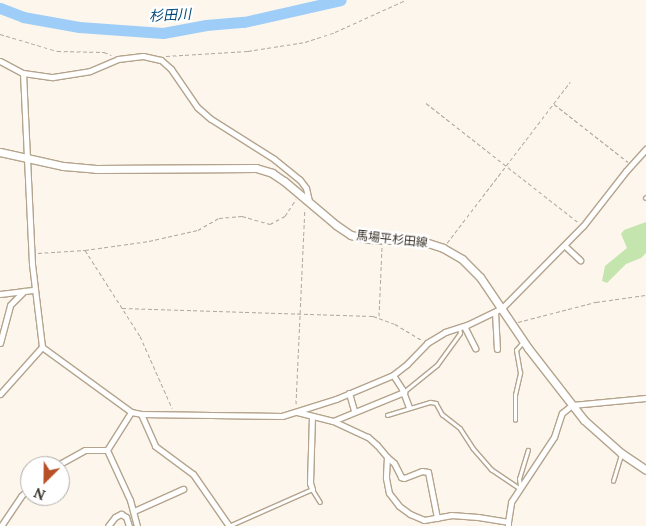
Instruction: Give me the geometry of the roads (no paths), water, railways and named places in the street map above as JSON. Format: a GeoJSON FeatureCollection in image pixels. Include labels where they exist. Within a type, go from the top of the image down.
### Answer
{"type":"FeatureCollection","features":[{"type":"Feature","properties":{"kind":"main road","name":"馬場平杉田線"},"geometry":{"type":"LineString","coordinates":[[0,152],[96,170],[256,168],[276,175],[346,233],[362,239],[422,241],[443,248],[471,267],[499,310],[512,324],[523,342],[584,420],[621,453],[646,470]]}},
{"type":"Feature","properties":{"kind":"street"},"geometry":{"type":"LineString","coordinates":[[0,61],[23,73],[53,77],[90,71],[121,59],[153,57],[167,64],[187,94],[211,118],[274,159],[300,180],[306,188],[309,202]]}},
{"type":"Feature","properties":{"kind":"street"},"geometry":{"type":"LineString","coordinates":[[23,73],[32,253],[42,347],[131,412],[140,414],[282,416],[393,375],[407,364],[427,343],[445,332],[462,327],[499,310],[565,246],[631,164],[646,149]]}},
{"type":"Feature","properties":{"kind":"street"},"geometry":{"type":"LineString","coordinates":[[641,154],[646,158]]}},
{"type":"Feature","properties":{"kind":"street"},"geometry":{"type":"LineString","coordinates":[[612,188],[618,195]]}},
{"type":"Feature","properties":{"kind":"street"},"geometry":{"type":"LineString","coordinates":[[565,246],[580,260]]}},
{"type":"Feature","properties":{"kind":"street"},"geometry":{"type":"LineString","coordinates":[[0,294],[35,290]]}},
{"type":"Feature","properties":{"kind":"street"},"geometry":{"type":"LineString","coordinates":[[0,343],[10,306],[24,291]]}},
{"type":"Feature","properties":{"kind":"street"},"geometry":{"type":"LineString","coordinates":[[497,349],[499,310]]}},
{"type":"Feature","properties":{"kind":"street"},"geometry":{"type":"LineString","coordinates":[[462,327],[475,348]]}},
{"type":"Feature","properties":{"kind":"street"},"geometry":{"type":"LineString","coordinates":[[0,394],[42,347]]}},
{"type":"Feature","properties":{"kind":"street"},"geometry":{"type":"LineString","coordinates":[[393,375],[404,392],[409,407]]}},
{"type":"Feature","properties":{"kind":"street"},"geometry":{"type":"LineString","coordinates":[[333,422],[354,411],[404,392]]}},
{"type":"Feature","properties":{"kind":"street"},"geometry":{"type":"LineString","coordinates":[[348,393],[354,411]]}},
{"type":"Feature","properties":{"kind":"street"},"geometry":{"type":"LineString","coordinates":[[425,522],[437,518],[463,515],[508,524],[511,502],[554,437],[562,413],[572,405],[646,398]]}},
{"type":"Feature","properties":{"kind":"street"},"geometry":{"type":"LineString","coordinates":[[297,411],[333,422],[368,437],[394,463],[401,477],[404,478],[422,471],[428,472],[437,518]]}},
{"type":"Feature","properties":{"kind":"street"},"geometry":{"type":"LineString","coordinates":[[107,450],[131,412]]}},
{"type":"Feature","properties":{"kind":"street"},"geometry":{"type":"LineString","coordinates":[[140,414],[154,446],[193,474],[229,526]]}},
{"type":"Feature","properties":{"kind":"street"},"geometry":{"type":"LineString","coordinates":[[312,417],[310,483],[312,489]]}},
{"type":"Feature","properties":{"kind":"street"},"geometry":{"type":"LineString","coordinates":[[70,459],[86,450],[107,450]]}},
{"type":"Feature","properties":{"kind":"street"},"geometry":{"type":"LineString","coordinates":[[107,450],[134,511],[137,526]]}},
{"type":"Feature","properties":{"kind":"street"},"geometry":{"type":"LineString","coordinates":[[387,457],[386,483],[392,498],[404,510],[431,526]]}},
{"type":"Feature","properties":{"kind":"street"},"geometry":{"type":"LineString","coordinates":[[134,511],[184,488]]}},
{"type":"Feature","properties":{"kind":"street"},"geometry":{"type":"LineString","coordinates":[[1,526],[20,498]]}},
{"type":"Feature","properties":{"kind":"street"},"geometry":{"type":"LineString","coordinates":[[108,526],[119,514],[124,516],[129,526]]}},
{"type":"Feature","properties":{"kind":"lane"},"geometry":{"type":"LineString","coordinates":[[404,392],[437,365],[460,333],[462,327]]}},
{"type":"Feature","properties":{"kind":"lane"},"geometry":{"type":"LineString","coordinates":[[515,420],[515,396],[520,373],[516,350],[523,342]]}},
{"type":"Feature","properties":{"kind":"lane"},"geometry":{"type":"LineString","coordinates":[[387,414],[409,407],[436,402],[442,414],[460,428],[473,448],[491,469],[520,487]]}},
{"type":"Feature","properties":{"kind":"lane"},"geometry":{"type":"LineString","coordinates":[[520,487],[519,479],[528,450]]}},
{"type":"Feature","properties":{"kind":"lane"},"geometry":{"type":"LineString","coordinates":[[613,481],[621,453]]}},
{"type":"Feature","properties":{"kind":"lane"},"geometry":{"type":"LineString","coordinates":[[229,526],[312,489],[320,502]]}},
{"type":"Feature","properties":{"kind":"waterway","name":"杉田川"},"geometry":{"type":"LineString","coordinates":[[0,8],[23,17],[79,27],[163,33],[206,25],[244,22],[341,0]]}}]}
